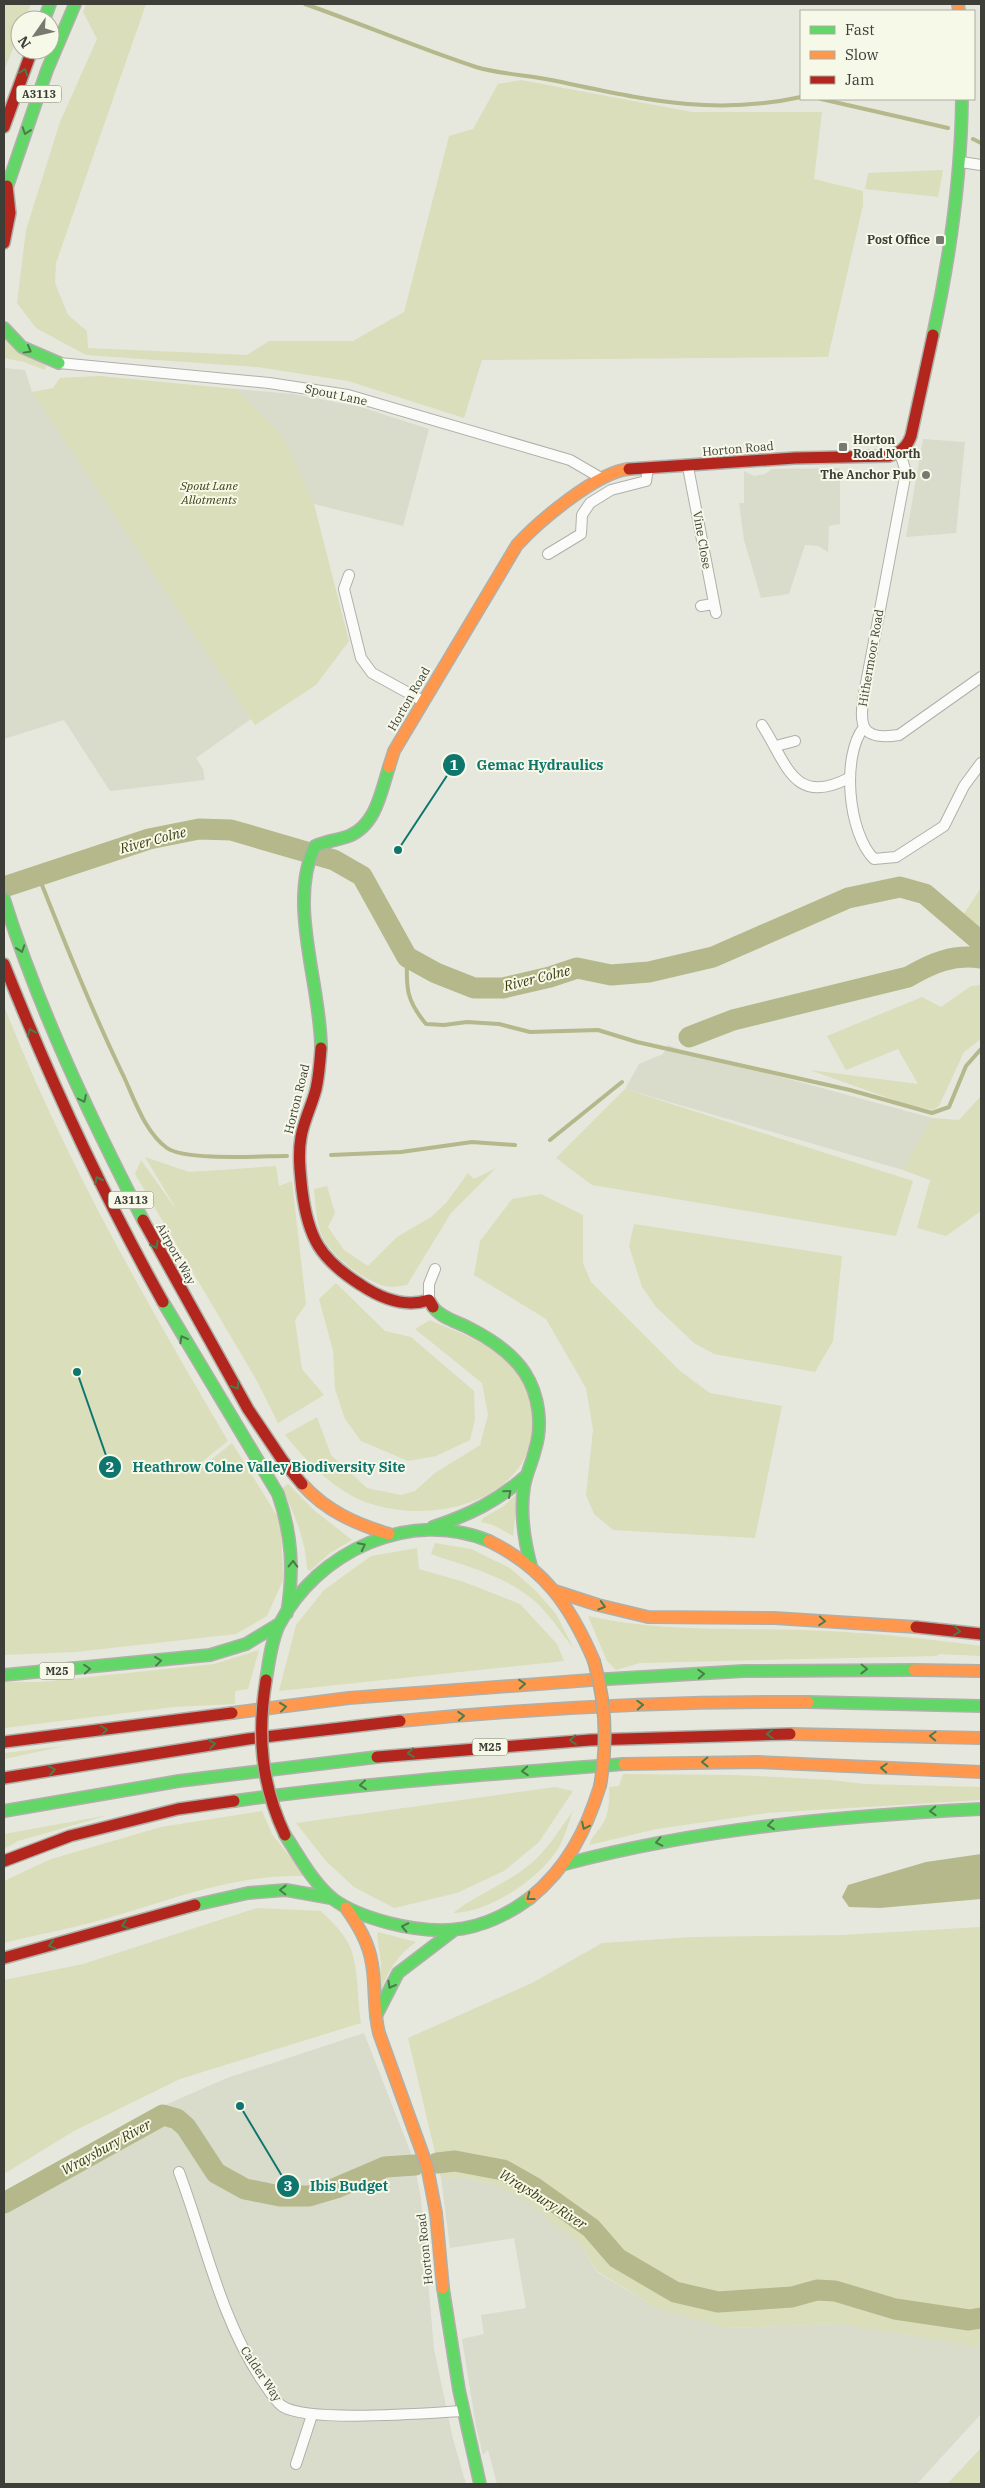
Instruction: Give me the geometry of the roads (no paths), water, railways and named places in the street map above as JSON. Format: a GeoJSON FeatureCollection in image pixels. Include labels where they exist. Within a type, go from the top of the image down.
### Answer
{"type":"FeatureCollection","features":[{"type":"Feature","properties":{"kind":"main road","name":"A3113"},"geometry":{"type":"LineString","coordinates":[[5,191],[47,70],[75,4]]}},
{"type":"Feature","properties":{"kind":"main road","name":"A3113"},"geometry":{"type":"LineString","coordinates":[[4,127],[28,60]]}},
{"type":"Feature","properties":{"kind":"main road"},"geometry":{"type":"LineString","coordinates":[[900,453],[907,448],[910,440],[951,243],[961,162],[962,100]]}},
{"type":"Feature","properties":{"kind":"main road"},"geometry":{"type":"LineString","coordinates":[[4,243],[10,213],[5,191]]}},
{"type":"Feature","properties":{"kind":"main road"},"geometry":{"type":"LineString","coordinates":[[4,328],[13,342],[33,354],[58,363]]}},
{"type":"Feature","properties":{"kind":"main road","name":"Horton Road"},"geometry":{"type":"LineString","coordinates":[[429,1300],[413,1306],[389,1299],[368,1289],[330,1264],[308,1231],[299,1161],[300,1142],[316,1089],[321,1046],[318,997],[303,892],[304,872],[310,851],[315,846],[352,835],[369,822],[376,809],[394,751],[521,540],[534,527],[601,478],[623,470],[688,467],[795,458],[889,456],[900,453]]}},
{"type":"Feature","properties":{"kind":"main road","name":"Airport Way"},"geometry":{"type":"LineString","coordinates":[[4,901],[32,980],[116,1170],[193,1314],[244,1401],[279,1455],[310,1493],[341,1517],[389,1534]]}},
{"type":"Feature","properties":{"kind":"main road","name":"A3113"},"geometry":{"type":"LineString","coordinates":[[4,964],[50,1078],[122,1228],[188,1348],[277,1492],[288,1523],[293,1550],[293,1580],[287,1612]]}},
{"type":"Feature","properties":{"kind":"main road"},"geometry":{"type":"LineString","coordinates":[[429,1300],[442,1315],[497,1344],[513,1358],[525,1373],[533,1389],[540,1422],[534,1459],[526,1475],[506,1495],[487,1508],[433,1528],[389,1534],[360,1546],[328,1565],[287,1612],[279,1624],[266,1680],[260,1723],[262,1764],[274,1811],[285,1835],[331,1898],[345,1907],[383,1922],[419,1930],[453,1931],[489,1921],[516,1907],[537,1892],[565,1864],[587,1822],[600,1786],[607,1736],[604,1698],[594,1661],[583,1634],[555,1591],[531,1566],[486,1540],[458,1531],[433,1528]]}},
{"type":"Feature","properties":{"kind":"main road"},"geometry":{"type":"LineString","coordinates":[[526,1475],[523,1530],[531,1566]]}},
{"type":"Feature","properties":{"kind":"main road"},"geometry":{"type":"LineString","coordinates":[[555,1591],[598,1606],[648,1617],[774,1618],[932,1628],[981,1634]]}},
{"type":"Feature","properties":{"kind":"main road","name":"M25"},"geometry":{"type":"LineString","coordinates":[[4,1675],[210,1655],[234,1650],[252,1642],[279,1624]]}},
{"type":"Feature","properties":{"kind":"main road"},"geometry":{"type":"LineString","coordinates":[[4,1742],[349,1698],[536,1683],[744,1671],[852,1669],[981,1670]]}},
{"type":"Feature","properties":{"kind":"main road"},"geometry":{"type":"LineString","coordinates":[[4,1778],[214,1743],[406,1720],[552,1709],[789,1701],[981,1706]]}},
{"type":"Feature","properties":{"kind":"main road","name":"M25"},"geometry":{"type":"LineString","coordinates":[[4,1811],[227,1773],[416,1753],[544,1742],[773,1734],[981,1738]]}},
{"type":"Feature","properties":{"kind":"main road","name":"M25"},"geometry":{"type":"LineString","coordinates":[[4,1861],[70,1836],[178,1809],[290,1793],[459,1776],[626,1764],[721,1762],[981,1772]]}},
{"type":"Feature","properties":{"kind":"main road"},"geometry":{"type":"LineString","coordinates":[[565,1864],[596,1855],[707,1833],[799,1821],[981,1809]]}},
{"type":"Feature","properties":{"kind":"main road"},"geometry":{"type":"LineString","coordinates":[[4,1958],[99,1933],[190,1906],[248,1893],[286,1890],[331,1898]]}},
{"type":"Feature","properties":{"kind":"main road","name":"Horton Road"},"geometry":{"type":"LineString","coordinates":[[345,1907],[356,1922],[368,1947],[374,1972],[373,2001],[379,2034],[422,2145],[432,2187],[444,2296],[462,2411],[480,2484]]}},
{"type":"Feature","properties":{"kind":"main road"},"geometry":{"type":"LineString","coordinates":[[376,2016],[398,1973],[453,1931]]}},
{"type":"Feature","properties":{"kind":"street"},"geometry":{"type":"LineString","coordinates":[[961,162],[981,165]]}},
{"type":"Feature","properties":{"kind":"street","name":"Spout Lane"},"geometry":{"type":"LineString","coordinates":[[58,363],[269,383],[348,395],[570,460],[601,478]]}},
{"type":"Feature","properties":{"kind":"street","name":"Hithermoor Road"},"geometry":{"type":"LineString","coordinates":[[864,727],[860,717],[906,472],[900,453]]}},
{"type":"Feature","properties":{"kind":"street","name":"Vine Close"},"geometry":{"type":"LineString","coordinates":[[688,467],[715,609],[701,606]]}},
{"type":"Feature","properties":{"kind":"street"},"geometry":{"type":"LineString","coordinates":[[548,554],[581,534],[582,515],[590,503],[611,490],[646,481],[648,468]]}},
{"type":"Feature","properties":{"kind":"street"},"geometry":{"type":"LineString","coordinates":[[349,575],[344,589],[361,658],[372,673],[423,701]]}},
{"type":"Feature","properties":{"kind":"street"},"geometry":{"type":"LineString","coordinates":[[981,677],[898,735],[884,737],[869,733],[864,727],[855,741],[849,778],[851,794],[866,851],[874,859],[896,856],[944,826],[964,786],[981,763]]}},
{"type":"Feature","properties":{"kind":"street"},"geometry":{"type":"LineString","coordinates":[[762,725],[776,746],[787,769],[795,779],[803,784],[821,789],[849,778]]}},
{"type":"Feature","properties":{"kind":"street"},"geometry":{"type":"LineString","coordinates":[[776,746],[795,741]]}},
{"type":"Feature","properties":{"kind":"street"},"geometry":{"type":"LineString","coordinates":[[429,1300],[429,1284],[435,1269]]}},
{"type":"Feature","properties":{"kind":"street","name":"Calder Way"},"geometry":{"type":"LineString","coordinates":[[179,2172],[225,2305],[245,2354],[267,2388],[282,2406],[312,2415],[462,2411]]}},
{"type":"Feature","properties":{"kind":"street"},"geometry":{"type":"LineString","coordinates":[[296,2464],[312,2415]]}},
{"type":"Feature","properties":{"kind":"waterway"},"geometry":{"type":"LineString","coordinates":[[305,4],[454,60],[494,71],[675,103],[736,105],[767,103],[800,97]]}},
{"type":"Feature","properties":{"kind":"waterway"},"geometry":{"type":"LineString","coordinates":[[825,100],[948,128]]}},
{"type":"Feature","properties":{"kind":"waterway"},"geometry":{"type":"LineString","coordinates":[[973,139],[981,143]]}},
{"type":"Feature","properties":{"kind":"waterway","name":"River Colne"},"geometry":{"type":"LineString","coordinates":[[4,887],[149,839],[199,829],[231,830],[334,860],[362,876],[407,957],[436,973],[474,988],[503,988],[550,977],[577,968],[611,975],[649,972],[713,957],[848,898],[900,887],[925,894],[981,942]]}},
{"type":"Feature","properties":{"kind":"waterway","name":"River Colne"},"geometry":{"type":"LineString","coordinates":[[38,875],[90,1002],[137,1106],[147,1125],[159,1141],[167,1148],[190,1155],[225,1157],[287,1156]]}},
{"type":"Feature","properties":{"kind":"waterway"},"geometry":{"type":"LineString","coordinates":[[407,957],[407,985],[409,993],[414,1008],[426,1024],[444,1025],[467,1022],[499,1024],[530,1032],[598,1030],[637,1042],[850,1090],[932,1113],[949,1107],[966,1066],[981,1049]]}},
{"type":"Feature","properties":{"kind":"waterway","name":"River Colne"},"geometry":{"type":"LineString","coordinates":[[689,1037],[733,1020],[908,977],[943,961],[961,957],[981,958]]}},
{"type":"Feature","properties":{"kind":"waterway","name":"River Colne"},"geometry":{"type":"LineString","coordinates":[[550,1140],[622,1082]]}},
{"type":"Feature","properties":{"kind":"waterway","name":"River Colne"},"geometry":{"type":"LineString","coordinates":[[331,1155],[401,1152],[472,1142],[515,1145]]}},
{"type":"Feature","properties":{"kind":"waterway","name":"Wraysbury River"},"geometry":{"type":"LineString","coordinates":[[4,2203],[163,2115],[177,2119],[186,2127],[216,2173],[245,2189],[280,2196],[309,2196],[336,2188],[385,2167],[415,2165]]}},
{"type":"Feature","properties":{"kind":"waterway","name":"Wraysbury River"},"geometry":{"type":"LineString","coordinates":[[437,2163],[455,2161],[503,2170],[535,2188],[591,2228],[617,2258],[675,2292],[718,2302],[792,2297],[817,2290],[835,2291],[895,2309],[969,2320],[981,2318]]}},
{"type":"Feature","properties":{"kind":"place","name":"Post Office"},"geometry":{"type":"Point","coordinates":[940,240]}},
{"type":"Feature","properties":{"kind":"place","name":"Horton Road North"},"geometry":{"type":"Point","coordinates":[843,447]}},
{"type":"Feature","properties":{"kind":"place","name":"The Anchor Pub"},"geometry":{"type":"Point","coordinates":[926,475]}},
{"type":"Feature","properties":{"kind":"place","name":"Gemac Hydraulics"},"geometry":{"type":"Point","coordinates":[398,850]}},
{"type":"Feature","properties":{"kind":"place","name":"Heathrow Colne Valley Biodiversity Site"},"geometry":{"type":"Point","coordinates":[77,1372]}},
{"type":"Feature","properties":{"kind":"place","name":"Ibis Budget"},"geometry":{"type":"Point","coordinates":[240,2106]}},
{"type":"Feature","properties":{"kind":"park label","name":"Spout Lane Allotments"},"geometry":{"type":"Point","coordinates":[209,493]}}]}
